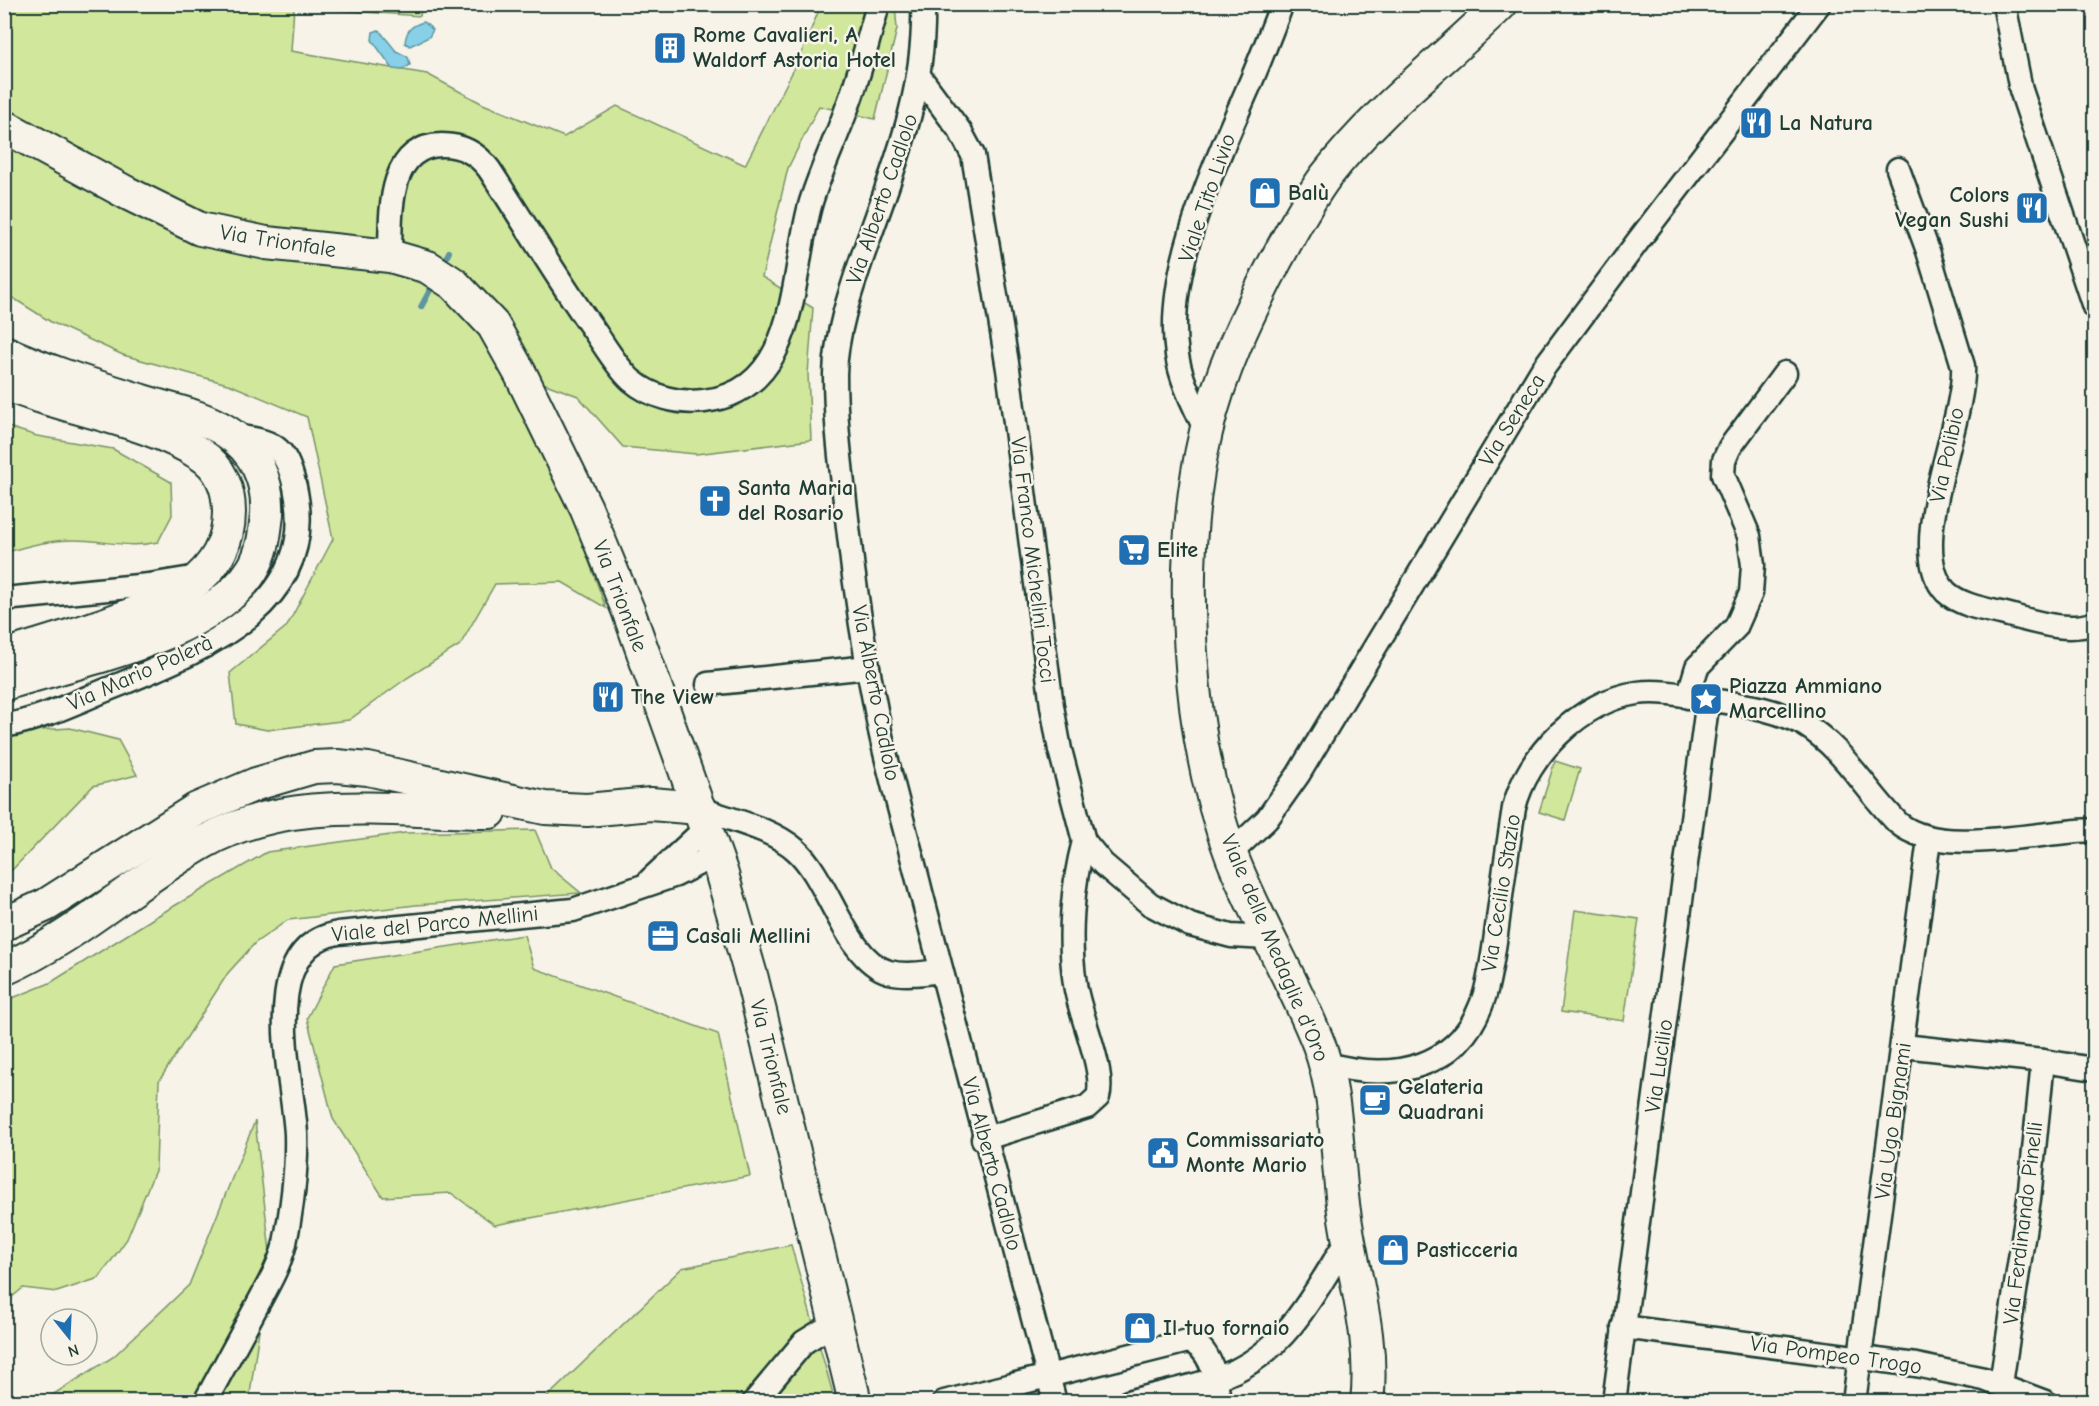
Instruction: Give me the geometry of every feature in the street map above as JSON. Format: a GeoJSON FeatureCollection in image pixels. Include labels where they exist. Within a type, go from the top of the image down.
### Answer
{"type":"FeatureCollection","features":[{"type":"Feature","properties":{"kind":"main road","name":"Viale delle Medaglie d'Oro"},"geometry":{"type":"LineString","coordinates":[[1368,1392],[1368,1347],[1348,1239],[1335,1115],[1324,1063],[1308,1020],[1268,938],[1231,853],[1204,749],[1192,646],[1190,552],[1206,431],[1222,378],[1249,312],[1314,194],[1361,134],[1382,112],[1502,4]]}},
{"type":"Feature","properties":{"kind":"main road","name":"Via Trionfale"},"geometry":{"type":"LineString","coordinates":[[4,126],[127,193],[200,229],[266,243],[390,256],[428,267],[446,276],[474,304],[502,339],[586,508],[628,610],[669,732],[707,831],[752,979],[855,1401]]}},
{"type":"Feature","properties":{"kind":"main road"},"geometry":{"type":"LineString","coordinates":[[4,351],[71,378],[193,416],[232,436],[248,450],[260,469],[267,500],[266,528],[261,553],[252,570],[240,585],[203,616],[173,630],[5,684]]}},
{"type":"Feature","properties":{"kind":"main road"},"geometry":{"type":"LineString","coordinates":[[4,383],[30,394],[173,440],[203,455],[222,477],[228,496],[228,527],[218,557],[203,576],[180,594],[152,608],[4,656]]}},
{"type":"Feature","properties":{"kind":"main road"},"geometry":{"type":"LineString","coordinates":[[4,924],[46,905],[197,809],[256,784],[314,767],[337,765],[368,769],[544,808]]}},
{"type":"Feature","properties":{"kind":"main road"},"geometry":{"type":"LineString","coordinates":[[4,969],[64,937],[205,842],[253,822],[302,811],[340,808],[488,812],[544,808],[587,810],[651,804],[707,831]]}},
{"type":"Feature","properties":{"kind":"street","name":"Via Alberto Cadlolo"},"geometry":{"type":"LineString","coordinates":[[923,4],[920,77],[905,136],[846,306],[836,359],[838,443],[852,568],[881,736],[940,971],[957,1027],[983,1139],[1054,1401]]}},
{"type":"Feature","properties":{"kind":"street","name":"Viale Tito Livio"},"geometry":{"type":"LineString","coordinates":[[1206,431],[1183,379],[1176,352],[1176,316],[1184,259],[1193,225],[1216,162],[1282,4]]}},
{"type":"Feature","properties":{"kind":"street","name":"Via Seneca"},"geometry":{"type":"LineString","coordinates":[[1231,853],[1264,823],[1298,775],[1519,405],[1548,362],[1820,4]]}},
{"type":"Feature","properties":{"kind":"street"},"geometry":{"type":"LineString","coordinates":[[2004,4],[2021,90],[2094,307]]}},
{"type":"Feature","properties":{"kind":"street"},"geometry":{"type":"LineString","coordinates":[[390,256],[392,210],[396,181],[402,166],[414,153],[424,148],[444,145],[466,149],[478,157],[489,169],[569,296],[629,378],[655,394],[682,401],[708,400],[742,390],[763,371],[783,332],[792,302],[811,202],[848,106],[876,12]]}},
{"type":"Feature","properties":{"kind":"street","name":"Via Franco Michelini Tocci"},"geometry":{"type":"LineString","coordinates":[[920,77],[960,131],[973,155],[1008,369],[1052,706],[1060,750],[1084,841],[1122,882],[1171,916],[1206,931],[1231,936],[1268,938]]}},
{"type":"Feature","properties":{"kind":"street","name":"Via Polibio"},"geometry":{"type":"LineString","coordinates":[[1898,169],[1928,251],[1963,366],[1962,386],[1938,490],[1934,519],[1931,555],[1936,577],[1952,596],[1972,606],[2064,627],[2081,627],[2094,623]]}},
{"type":"Feature","properties":{"kind":"street"},"geometry":{"type":"LineString","coordinates":[[1785,373],[1730,447],[1724,460],[1726,486],[1749,536],[1752,583],[1739,622],[1697,667],[1690,697],[1778,713],[1814,732],[1835,748],[1898,823],[1909,832],[1929,839],[1968,840],[2094,830]]}},
{"type":"Feature","properties":{"kind":"street","name":"Via Mario Polerà"},"geometry":{"type":"LineString","coordinates":[[4,726],[40,716],[200,650],[238,626],[270,595],[290,564],[296,546],[299,526],[295,485],[288,462],[277,446],[263,439],[232,436]]}},
{"type":"Feature","properties":{"kind":"street"},"geometry":{"type":"LineString","coordinates":[[4,599],[161,584],[203,576]]}},
{"type":"Feature","properties":{"kind":"street"},"geometry":{"type":"LineString","coordinates":[[708,684],[868,667]]}},
{"type":"Feature","properties":{"kind":"street","name":"Via Cecilio Stazio"},"geometry":{"type":"LineString","coordinates":[[1324,1063],[1362,1071],[1395,1071],[1434,1059],[1460,1040],[1477,1015],[1487,986],[1514,808],[1529,769],[1560,734],[1607,702],[1638,693],[1690,697]]}},
{"type":"Feature","properties":{"kind":"street","name":"Via Lucilio"},"geometry":{"type":"LineString","coordinates":[[1614,1401],[1705,731],[1690,697]]}},
{"type":"Feature","properties":{"kind":"street"},"geometry":{"type":"LineString","coordinates":[[707,831],[762,832],[797,851],[860,949],[880,968],[897,974],[940,971]]}},
{"type":"Feature","properties":{"kind":"street","name":"Viale del Parco Mellini"},"geometry":{"type":"LineString","coordinates":[[205,1401],[273,1274],[285,1240],[296,1151],[284,1012],[288,984],[306,946],[322,936],[338,933],[573,909],[602,902],[646,884],[707,831]]}},
{"type":"Feature","properties":{"kind":"street","name":"Via Ugo Bignami"},"geometry":{"type":"LineString","coordinates":[[1854,1401],[1929,839]]}},
{"type":"Feature","properties":{"kind":"street"},"geometry":{"type":"LineString","coordinates":[[983,1139],[1087,1107],[1098,1097],[1100,1080],[1077,996],[1073,972],[1074,902],[1084,841]]}},
{"type":"Feature","properties":{"kind":"street"},"geometry":{"type":"LineString","coordinates":[[1903,1046],[2043,1060],[2094,1069]]}},
{"type":"Feature","properties":{"kind":"street","name":"Via Ferdinando Pinelli"},"geometry":{"type":"LineString","coordinates":[[2001,1384],[2029,1199],[2043,1060]]}},
{"type":"Feature","properties":{"kind":"street"},"geometry":{"type":"LineString","coordinates":[[1128,1401],[1214,1379],[1244,1366],[1280,1339],[1299,1315],[1348,1239]]}},
{"type":"Feature","properties":{"kind":"street"},"geometry":{"type":"LineString","coordinates":[[754,1401],[804,1342],[835,1323]]}},
{"type":"Feature","properties":{"kind":"street","name":"Via Pompeo Trogo"},"geometry":{"type":"LineString","coordinates":[[1623,1327],[1860,1356],[1944,1370],[2001,1384],[2045,1401]]}},
{"type":"Feature","properties":{"kind":"street"},"geometry":{"type":"LineString","coordinates":[[944,1401],[1188,1341],[1202,1348],[1214,1379],[1219,1401]]}},
{"type":"Feature","properties":{"kind":"green space"},"geometry":{"type":"Polygon","coordinates":[[[4,5],[422,5],[420,16],[294,7],[291,51],[427,74],[483,104],[564,137],[617,106],[745,165],[798,61],[821,5],[895,5],[897,29],[875,119],[819,106],[788,168],[762,277],[813,308],[808,374],[811,440],[696,454],[623,447],[578,396],[521,375],[606,608],[562,582],[495,584],[460,645],[407,678],[349,720],[267,730],[236,724],[230,673],[287,626],[333,539],[307,417],[231,385],[123,355],[51,322],[5,293],[4,5]]]}},
{"type":"Feature","properties":{"kind":"green space"},"geometry":{"type":"Polygon","coordinates":[[[5,426],[37,436],[113,449],[171,482],[172,515],[158,542],[137,545],[65,540],[5,553],[5,426]]]}},
{"type":"Feature","properties":{"kind":"green space"},"geometry":{"type":"Polygon","coordinates":[[[70,728],[118,740],[137,775],[93,786],[12,870],[5,871],[4,735],[70,728]]]}},
{"type":"Feature","properties":{"kind":"green space"},"geometry":{"type":"Polygon","coordinates":[[[1555,761],[1580,769],[1565,820],[1539,812],[1555,761]]]}},
{"type":"Feature","properties":{"kind":"green space"},"geometry":{"type":"Polygon","coordinates":[[[535,830],[551,868],[581,893],[416,905],[288,920],[255,943],[228,973],[159,1081],[156,1168],[127,1239],[99,1278],[57,1292],[23,1288],[12,1297],[5,1295],[5,1001],[50,983],[157,916],[267,852],[405,833],[535,830]]]}},
{"type":"Feature","properties":{"kind":"green space"},"geometry":{"type":"Polygon","coordinates":[[[1575,910],[1639,919],[1624,1021],[1561,1012],[1575,910]]]}},
{"type":"Feature","properties":{"kind":"green space"},"geometry":{"type":"Polygon","coordinates":[[[524,935],[534,968],[718,1034],[750,1176],[495,1225],[451,1193],[383,1197],[333,1119],[307,1018],[335,964],[524,935]]]}},
{"type":"Feature","properties":{"kind":"green space"},"geometry":{"type":"Polygon","coordinates":[[[255,1121],[270,1252],[249,1401],[41,1402],[113,1357],[189,1285],[255,1121]]]}},
{"type":"Feature","properties":{"kind":"green space"},"geometry":{"type":"Polygon","coordinates":[[[791,1245],[835,1401],[542,1402],[682,1268],[791,1245]]]}},
{"type":"Feature","properties":{"kind":"water"},"geometry":{"type":"Polygon","coordinates":[[[424,22],[433,30],[429,37],[410,46],[405,43],[410,29],[424,22]]]}},
{"type":"Feature","properties":{"kind":"water"},"geometry":{"type":"Polygon","coordinates":[[[379,30],[396,51],[408,57],[410,65],[402,70],[393,69],[372,40],[373,32],[379,30]]]}},
{"type":"Feature","properties":{"kind":"waterway"},"geometry":{"type":"LineString","coordinates":[[442,266],[449,252]]}},
{"type":"Feature","properties":{"kind":"waterway"},"geometry":{"type":"LineString","coordinates":[[421,307],[435,281]]}},
{"type":"Feature","properties":{"kind":"place","name":"Rome Cavalieri, A Waldorf Astoria Hotel"},"geometry":{"type":"Point","coordinates":[670,48]}},
{"type":"Feature","properties":{"kind":"place","name":"La Natura"},"geometry":{"type":"Point","coordinates":[1756,123]}},
{"type":"Feature","properties":{"kind":"place","name":"Balù"},"geometry":{"type":"Point","coordinates":[1265,193]}},
{"type":"Feature","properties":{"kind":"place","name":"Colors Vegan Sushi"},"geometry":{"type":"Point","coordinates":[2032,208]}},
{"type":"Feature","properties":{"kind":"place","name":"Santa Maria del Rosario"},"geometry":{"type":"Point","coordinates":[715,501]}},
{"type":"Feature","properties":{"kind":"place","name":"Elite"},"geometry":{"type":"Point","coordinates":[1134,550]}},
{"type":"Feature","properties":{"kind":"place","name":"The View"},"geometry":{"type":"Point","coordinates":[608,697]}},
{"type":"Feature","properties":{"kind":"place","name":"Piazza Ammiano Marcellino"},"geometry":{"type":"Point","coordinates":[1706,699]}},
{"type":"Feature","properties":{"kind":"place","name":"Casali Mellini"},"geometry":{"type":"Point","coordinates":[663,936]}},
{"type":"Feature","properties":{"kind":"place","name":"Gelateria Quadrani"},"geometry":{"type":"Point","coordinates":[1375,1100]}},
{"type":"Feature","properties":{"kind":"place","name":"Commissariato Monte Mario"},"geometry":{"type":"Point","coordinates":[1163,1153]}},
{"type":"Feature","properties":{"kind":"place","name":"Pasticceria"},"geometry":{"type":"Point","coordinates":[1393,1250]}},
{"type":"Feature","properties":{"kind":"place","name":"Il tuo fornaio"},"geometry":{"type":"Point","coordinates":[1140,1328]}}]}
